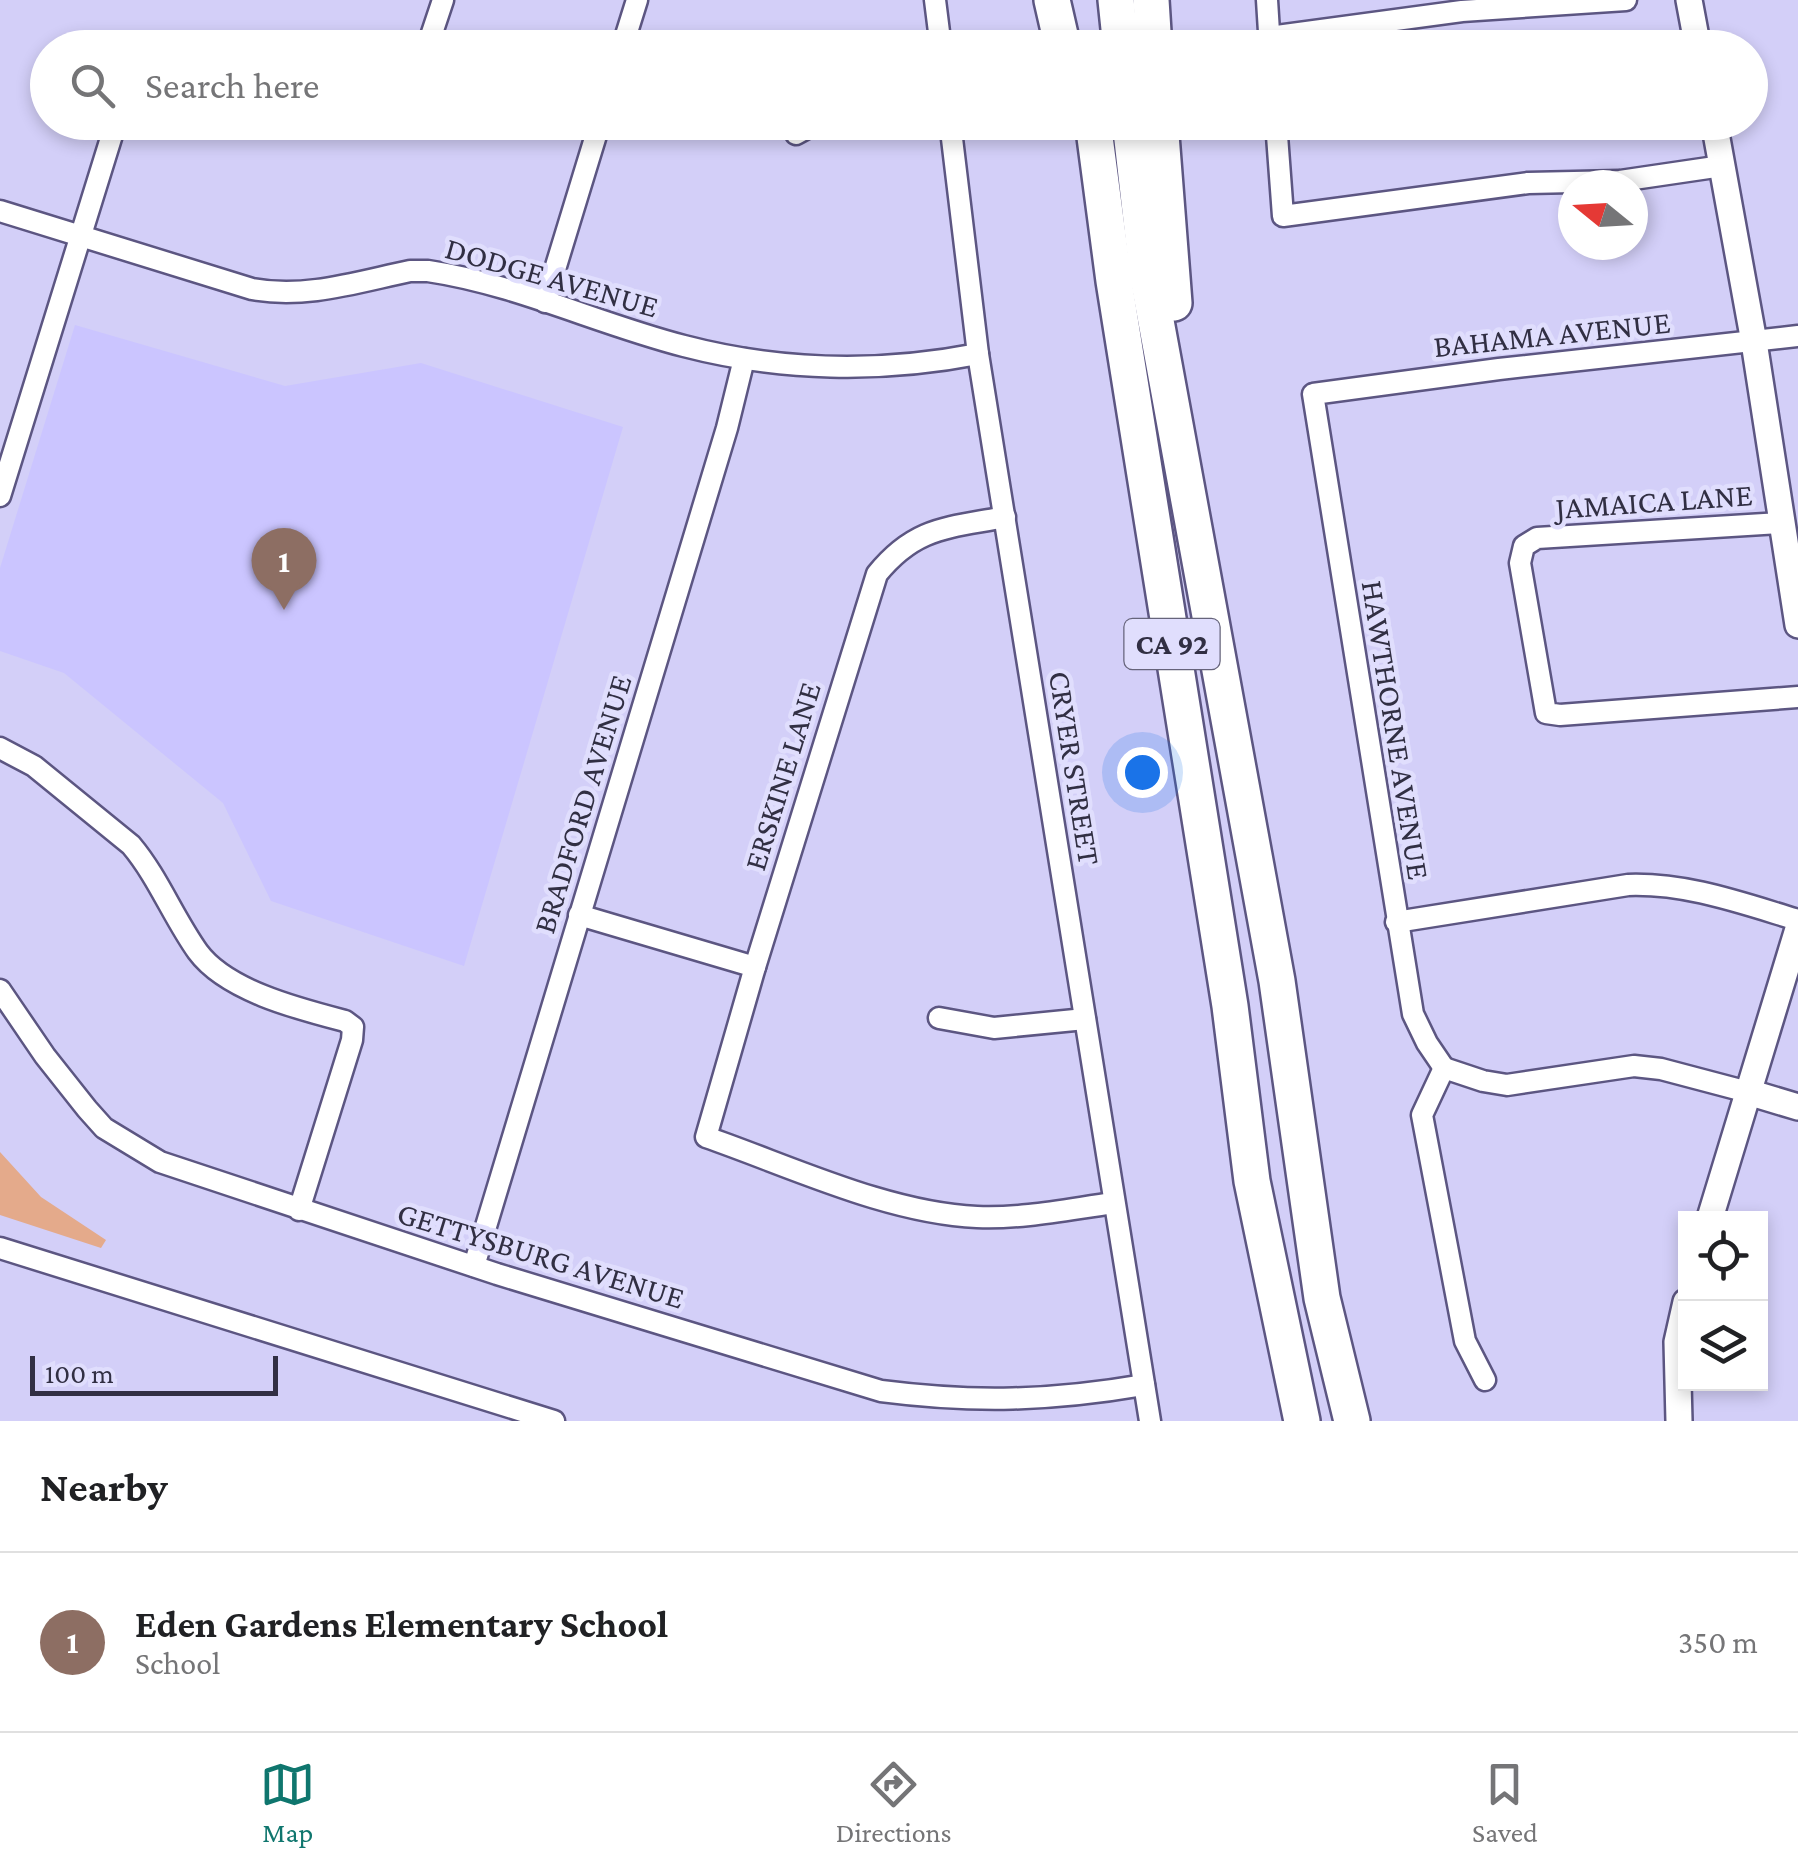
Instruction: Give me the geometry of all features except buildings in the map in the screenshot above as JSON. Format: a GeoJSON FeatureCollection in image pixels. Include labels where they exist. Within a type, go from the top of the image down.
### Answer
{"type":"FeatureCollection","features":[{"type":"Feature","properties":{"kind":"highway"},"geometry":{"type":"LineString","coordinates":[[1052,0],[1059,30]]}},
{"type":"Feature","properties":{"kind":"highway"},"geometry":{"type":"LineString","coordinates":[[1078,0],[1082,30]]}},
{"type":"Feature","properties":{"kind":"highway"},"geometry":{"type":"LineString","coordinates":[[1116,0],[1120,30]]}},
{"type":"Feature","properties":{"kind":"highway"},"geometry":{"type":"LineString","coordinates":[[1151,0],[1153,30]]}},
{"type":"Feature","properties":{"kind":"highway"},"geometry":{"type":"LineString","coordinates":[[1083,140],[1114,282]]}},
{"type":"Feature","properties":{"kind":"highway","name":"CA 92"},"geometry":{"type":"LineString","coordinates":[[1096,140],[1114,282],[1230,1006],[1252,1180],[1302,1421]]}},
{"type":"Feature","properties":{"kind":"highway","name":"CA 92"},"geometry":{"type":"LineString","coordinates":[[1132,140],[1147,272],[1277,981],[1322,1298],[1352,1421]]}},
{"type":"Feature","properties":{"kind":"highway"},"geometry":{"type":"LineString","coordinates":[[1161,140],[1171,273],[1205,587]]}},
{"type":"Feature","properties":{"kind":"highway"},"geometry":{"type":"LineString","coordinates":[[1314,1234],[1372,1421]]}},
{"type":"Feature","properties":{"kind":"highway"},"geometry":{"type":"LineString","coordinates":[[1278,1421],[1285,1351]]}},
{"type":"Feature","properties":{"kind":"street"},"geometry":{"type":"LineString","coordinates":[[433,30],[443,0]]}},
{"type":"Feature","properties":{"kind":"street"},"geometry":{"type":"LineString","coordinates":[[628,30],[637,0]]}},
{"type":"Feature","properties":{"kind":"street"},"geometry":{"type":"LineString","coordinates":[[935,0],[939,30]]}},
{"type":"Feature","properties":{"kind":"street"},"geometry":{"type":"LineString","coordinates":[[1267,0],[1268,30]]}},
{"type":"Feature","properties":{"kind":"street"},"geometry":{"type":"LineString","coordinates":[[1333,30],[1462,6],[1626,0]]}},
{"type":"Feature","properties":{"kind":"street"},"geometry":{"type":"LineString","coordinates":[[1689,0],[1695,30]]}},
{"type":"Feature","properties":{"kind":"street"},"geometry":{"type":"LineString","coordinates":[[0,496],[110,140]]}},
{"type":"Feature","properties":{"kind":"street"},"geometry":{"type":"LineString","coordinates":[[546,302],[595,140]]}},
{"type":"Feature","properties":{"kind":"street","name":"CRYER STREET"},"geometry":{"type":"LineString","coordinates":[[952,140],[978,354],[1150,1421]]}},
{"type":"Feature","properties":{"kind":"street"},"geometry":{"type":"LineString","coordinates":[[1277,140],[1283,216],[1528,183],[1620,181],[1722,166]]}},
{"type":"Feature","properties":{"kind":"street"},"geometry":{"type":"LineString","coordinates":[[1717,140],[1798,624]]}},
{"type":"Feature","properties":{"kind":"street","name":"DODGE AVENUE"},"geometry":{"type":"LineString","coordinates":[[0,211],[277,294],[300,294],[428,271],[546,302],[683,346],[744,359],[840,369],[978,354]]}},
{"type":"Feature","properties":{"kind":"street","name":"BAHAMA AVENUE"},"geometry":{"type":"LineString","coordinates":[[1313,394],[1499,368],[1798,336]]}},
{"type":"Feature","properties":{"kind":"street","name":"BRADFORD AVENUE"},"geometry":{"type":"LineString","coordinates":[[474,1266],[721,447],[744,359]]}},
{"type":"Feature","properties":{"kind":"street","name":"HAWTHORNE AVENUE"},"geometry":{"type":"LineString","coordinates":[[1313,394],[1396,922],[1414,1014],[1426,1043],[1444,1068]]}},
{"type":"Feature","properties":{"kind":"street","name":"ERSKINE LANE"},"geometry":{"type":"LineString","coordinates":[[1005,517],[936,528],[916,537],[877,574],[754,967],[706,1136],[893,1202],[928,1209],[974,1216],[1021,1216],[1114,1203]]}},
{"type":"Feature","properties":{"kind":"street","name":"JAMAICA LANE"},"geometry":{"type":"LineString","coordinates":[[1781,523],[1530,541],[1524,546],[1520,563],[1546,713],[1714,705],[1798,696]]}},
{"type":"Feature","properties":{"kind":"street"},"geometry":{"type":"LineString","coordinates":[[0,748],[34,766],[130,845],[144,861],[200,955],[219,974],[243,987],[345,1021],[353,1028],[299,1210]]}},
{"type":"Feature","properties":{"kind":"street"},"geometry":{"type":"LineString","coordinates":[[1396,922],[1628,885],[1660,884],[1688,888],[1798,920]]}},
{"type":"Feature","properties":{"kind":"street"},"geometry":{"type":"LineString","coordinates":[[579,915],[754,967]]}},
{"type":"Feature","properties":{"kind":"street"},"geometry":{"type":"LineString","coordinates":[[1712,1211],[1798,929]]}},
{"type":"Feature","properties":{"kind":"street","name":"GETTYSBURG AVENUE"},"geometry":{"type":"LineString","coordinates":[[0,990],[70,1090],[104,1128],[160,1162],[299,1210],[881,1391],[945,1399],[1021,1400],[1144,1385]]}},
{"type":"Feature","properties":{"kind":"street"},"geometry":{"type":"LineString","coordinates":[[939,1018],[994,1028],[1085,1020]]}},
{"type":"Feature","properties":{"kind":"street"},"geometry":{"type":"LineString","coordinates":[[1485,1380],[1464,1342],[1422,1115],[1444,1068],[1508,1085],[1634,1066],[1661,1069],[1798,1107]]}},
{"type":"Feature","properties":{"kind":"street"},"geometry":{"type":"LineString","coordinates":[[0,1248],[554,1421]]}},
{"type":"Feature","properties":{"kind":"street"},"geometry":{"type":"LineString","coordinates":[[1679,1391],[1679,1421]]}},
{"type":"Feature","properties":{"kind":"shaded area"},"geometry":{"type":"Polygon","coordinates":[[[75,325],[285,386],[421,363],[623,427],[464,966],[271,901],[223,803],[64,673],[0,651],[0,568],[75,325]]]}},
{"type":"Feature","properties":{"kind":"shaded area"},"geometry":{"type":"Polygon","coordinates":[[[0,1152],[41,1197],[106,1240],[101,1248],[0,1215],[0,1152]]]}},
{"type":"Feature","properties":{"kind":"place","name":"Eden Gardens Elementary School"},"geometry":{"type":"Point","coordinates":[284,610]}}]}
